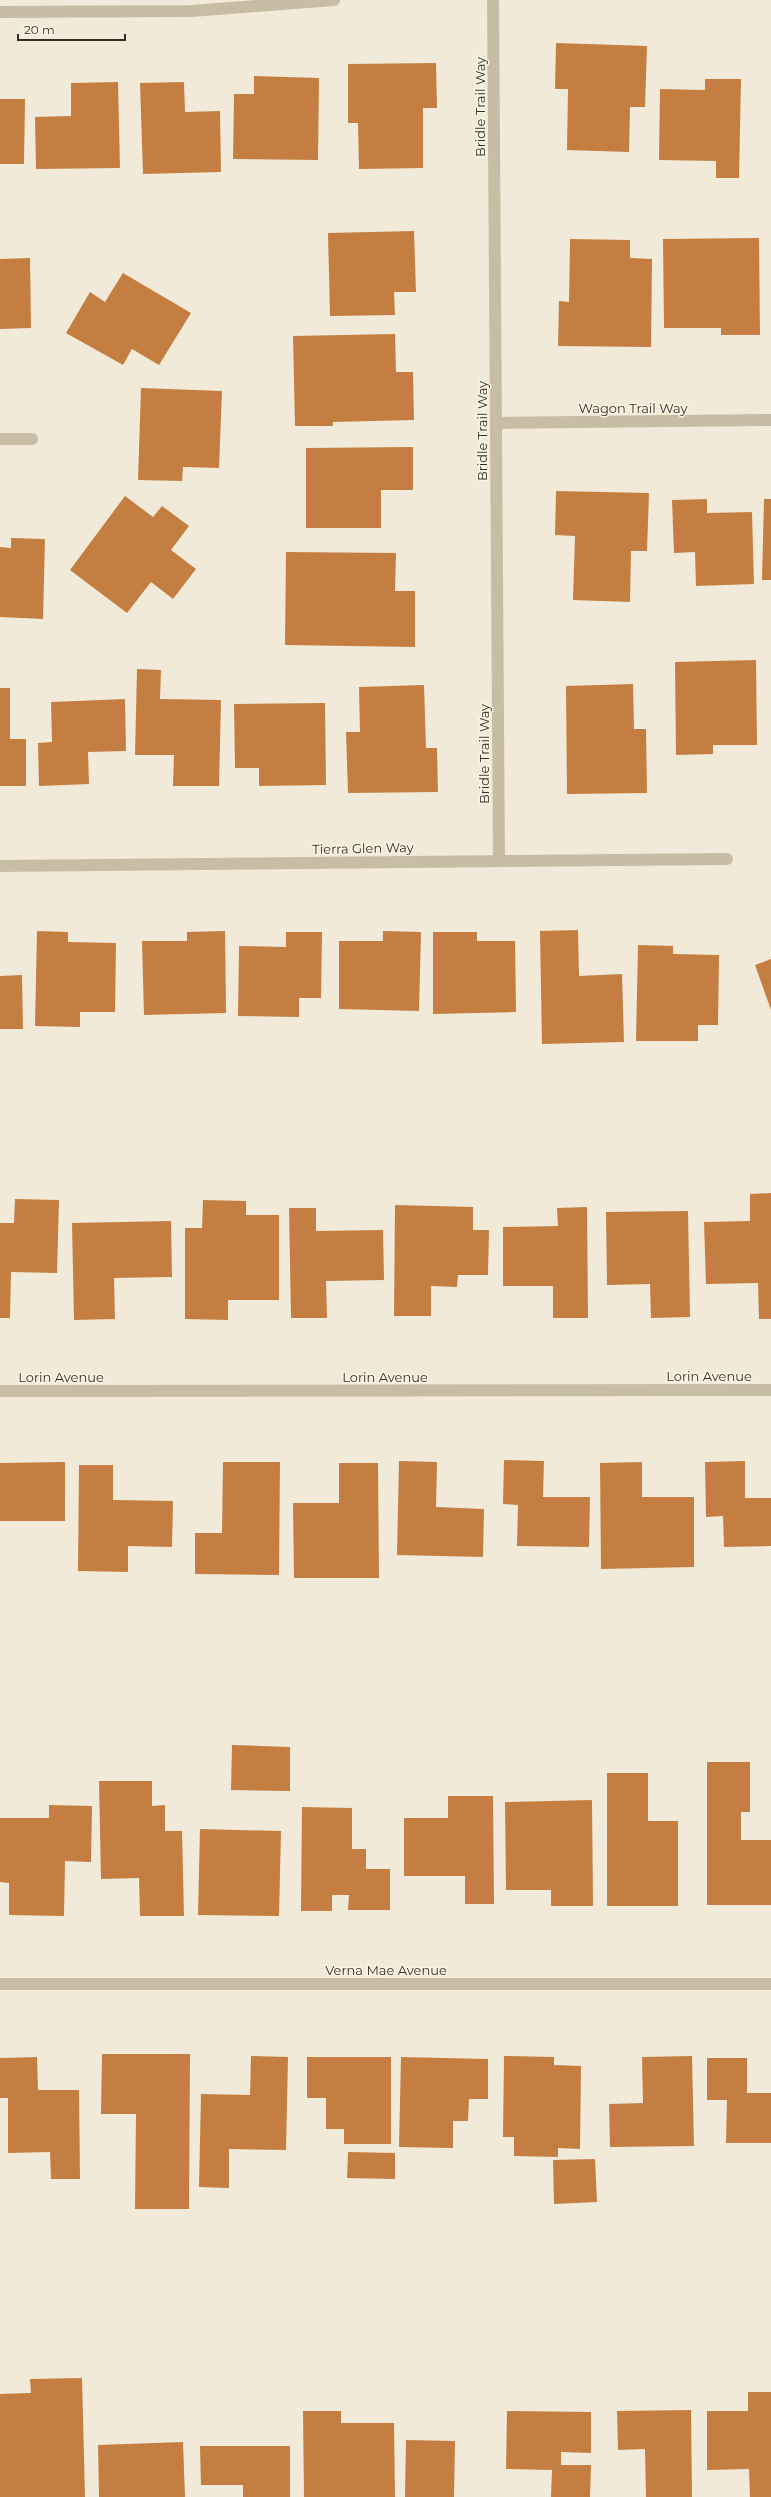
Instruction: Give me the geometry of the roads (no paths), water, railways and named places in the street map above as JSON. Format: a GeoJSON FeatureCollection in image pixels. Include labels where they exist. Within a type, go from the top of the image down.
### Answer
{"type":"FeatureCollection","features":[{"type":"Feature","properties":{"kind":"street"},"geometry":{"type":"LineString","coordinates":[[0,12],[78,6],[192,11],[334,0]]}},
{"type":"Feature","properties":{"kind":"street","name":"Bridle Trail Way"},"geometry":{"type":"LineString","coordinates":[[493,0],[499,861]]}},
{"type":"Feature","properties":{"kind":"street","name":"Wagon Trail Way"},"geometry":{"type":"LineString","coordinates":[[496,423],[771,420]]}},
{"type":"Feature","properties":{"kind":"street"},"geometry":{"type":"LineString","coordinates":[[0,439],[32,439]]}},
{"type":"Feature","properties":{"kind":"street","name":"Tierra Glen Way"},"geometry":{"type":"LineString","coordinates":[[0,866],[727,859]]}},
{"type":"Feature","properties":{"kind":"street","name":"Lorin Avenue"},"geometry":{"type":"LineString","coordinates":[[0,1391],[771,1390]]}},
{"type":"Feature","properties":{"kind":"street","name":"Verna Mae Avenue"},"geometry":{"type":"LineString","coordinates":[[0,1984],[771,1984]]}}]}
